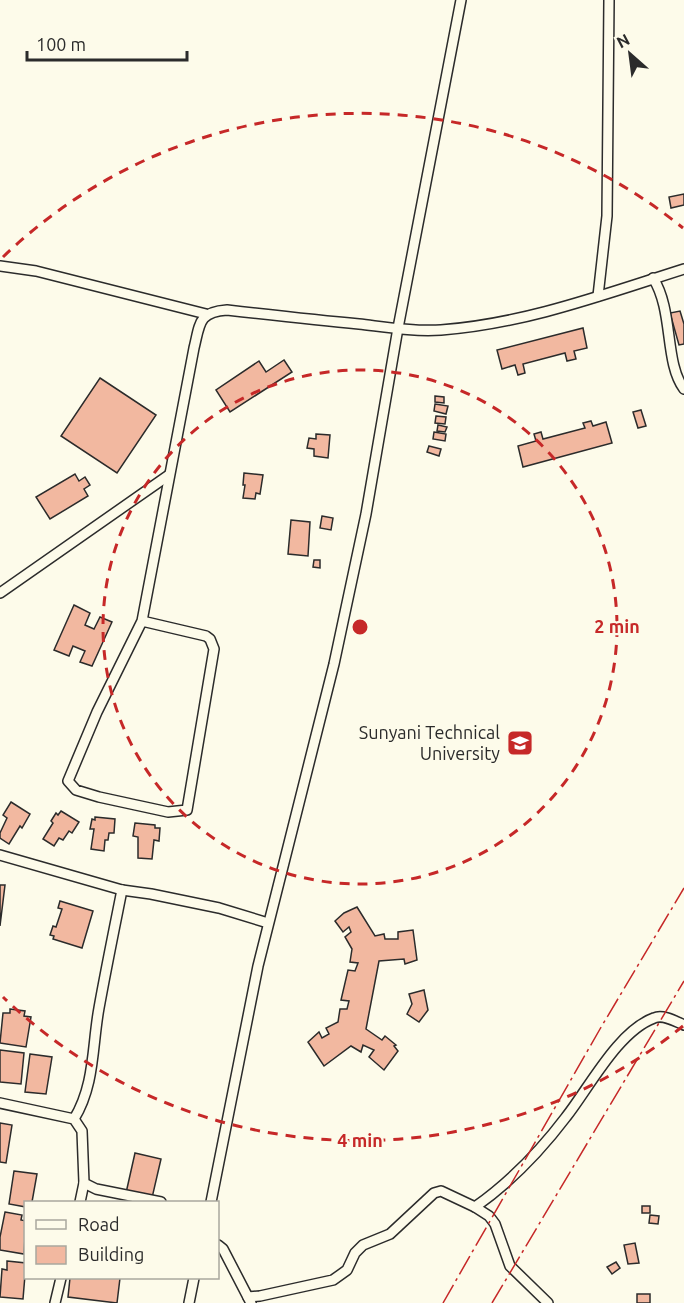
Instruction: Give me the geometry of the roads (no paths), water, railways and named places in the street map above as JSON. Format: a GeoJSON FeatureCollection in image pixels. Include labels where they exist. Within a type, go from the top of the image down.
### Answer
{"type":"FeatureCollection","features":[{"type":"Feature","properties":{"kind":"street"},"geometry":{"type":"LineString","coordinates":[[211,1201],[268,923],[334,664],[366,514],[398,328],[461,0]]}},
{"type":"Feature","properties":{"kind":"street"},"geometry":{"type":"LineString","coordinates":[[598,296],[607,216],[609,0]]}},
{"type":"Feature","properties":{"kind":"street"},"geometry":{"type":"LineString","coordinates":[[0,266],[36,272],[206,314]]}},
{"type":"Feature","properties":{"kind":"street"},"geometry":{"type":"LineString","coordinates":[[142,621],[206,636],[214,648],[187,810],[181,812],[168,812],[99,797],[76,790],[68,781],[97,712],[142,621],[194,348],[200,322],[206,314],[227,310],[398,328],[439,330],[483,325],[534,314],[684,269]]}},
{"type":"Feature","properties":{"kind":"street"},"geometry":{"type":"LineString","coordinates":[[653,278],[662,293],[676,375],[684,389]]}},
{"type":"Feature","properties":{"kind":"street"},"geometry":{"type":"LineString","coordinates":[[0,593],[169,475]]}},
{"type":"Feature","properties":{"kind":"street"},"geometry":{"type":"LineString","coordinates":[[0,855],[122,890],[219,908],[268,923]]}},
{"type":"Feature","properties":{"kind":"street"},"geometry":{"type":"LineString","coordinates":[[74,1119],[82,1106],[92,1071],[99,1008],[122,890]]}},
{"type":"Feature","properties":{"kind":"street"},"geometry":{"type":"LineString","coordinates":[[475,1207],[536,1152],[567,1116],[599,1068],[644,1022],[656,1017],[684,1025]]}},
{"type":"Feature","properties":{"kind":"street"},"geometry":{"type":"LineString","coordinates":[[0,1103],[74,1119],[82,1131],[84,1184],[80,1201]]}},
{"type":"Feature","properties":{"kind":"street"},"geometry":{"type":"LineString","coordinates":[[84,1184],[96,1190],[152,1201]]}},
{"type":"Feature","properties":{"kind":"street"},"geometry":{"type":"LineString","coordinates":[[219,1246],[250,1300],[333,1280],[347,1270],[355,1253],[363,1245],[390,1234],[434,1193],[441,1191],[475,1207],[493,1220],[510,1266],[548,1303]]}},
{"type":"Feature","properties":{"kind":"street"},"geometry":{"type":"LineString","coordinates":[[55,1303],[61,1279]]}},
{"type":"Feature","properties":{"kind":"street"},"geometry":{"type":"LineString","coordinates":[[189,1303],[194,1279]]}},
{"type":"Feature","properties":{"kind":"place","name":"Sunyani Technical University"},"geometry":{"type":"Point","coordinates":[520,743]}}]}
